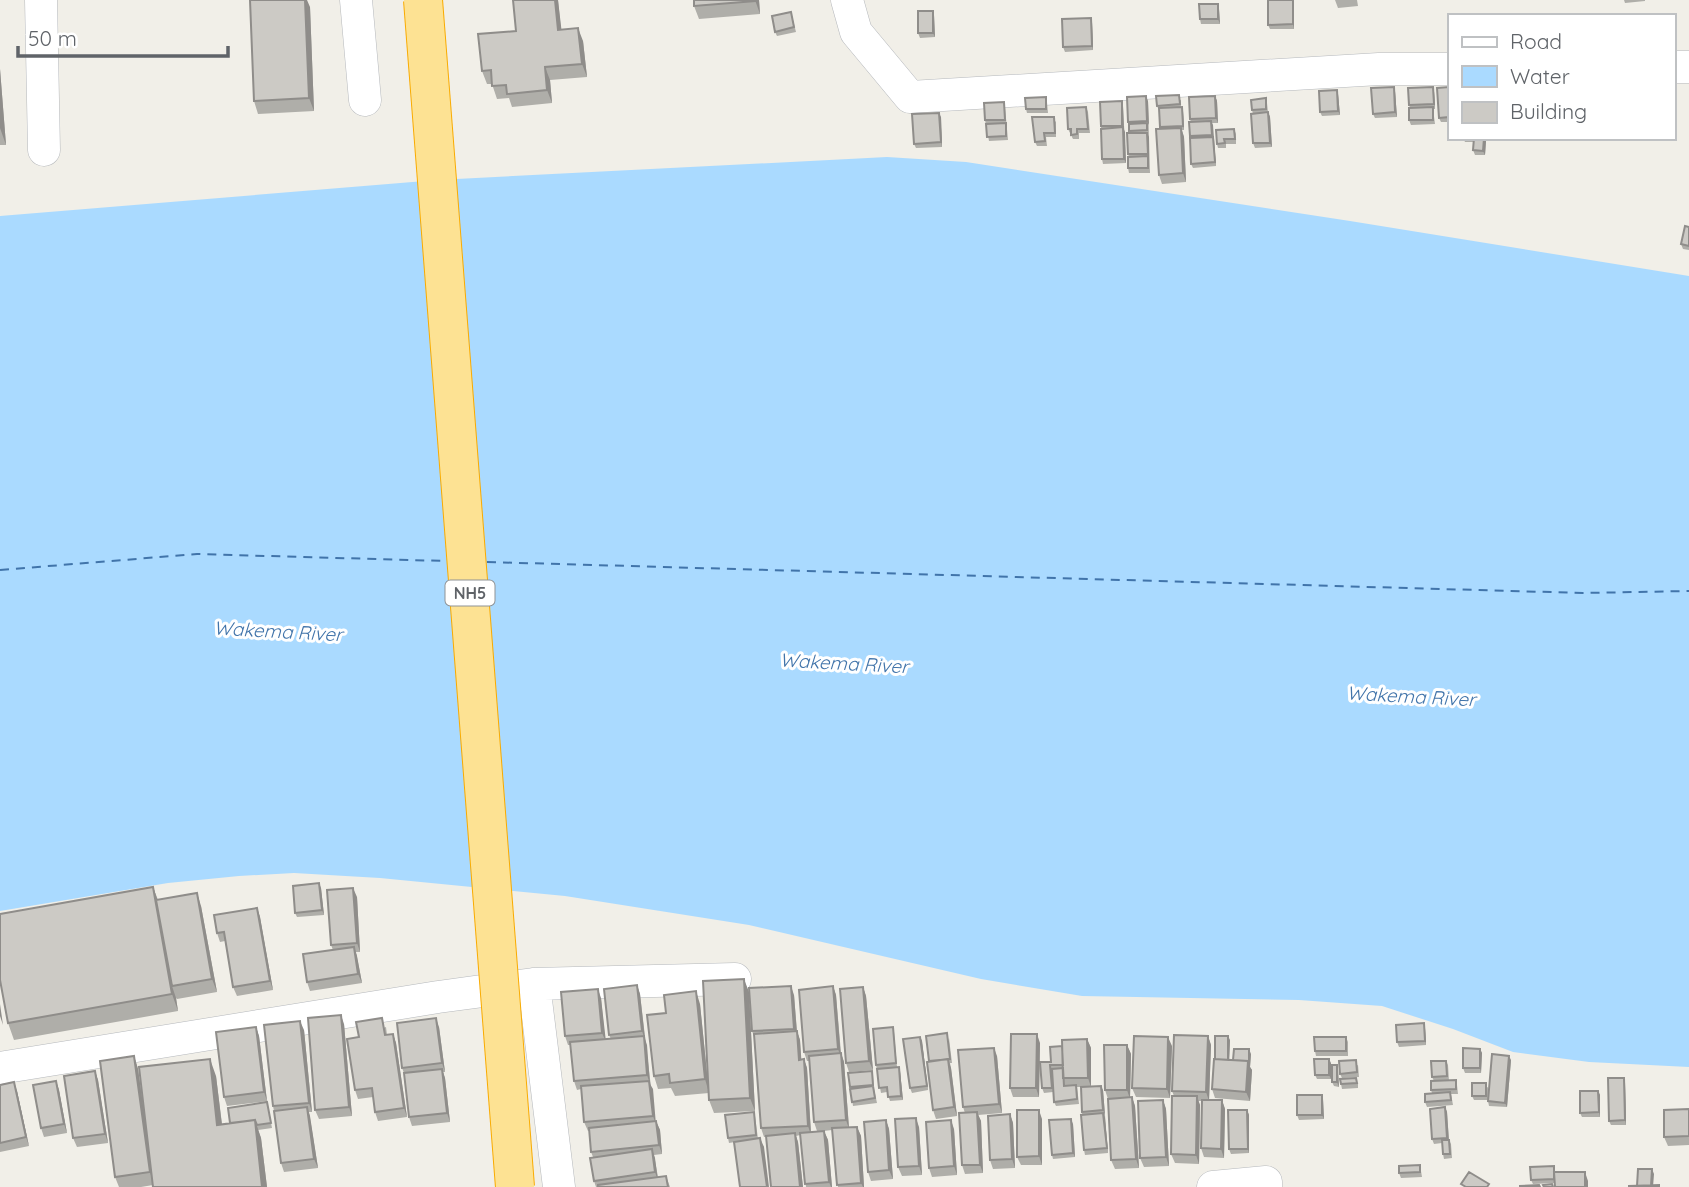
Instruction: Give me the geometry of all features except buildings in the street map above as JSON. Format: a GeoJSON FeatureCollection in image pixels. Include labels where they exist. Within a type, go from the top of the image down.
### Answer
{"type":"FeatureCollection","features":[{"type":"Feature","properties":{"kind":"highway","name":"NH5"},"geometry":{"type":"LineString","coordinates":[[424,0],[515,1187]]}},
{"type":"Feature","properties":{"kind":"street"},"geometry":{"type":"LineString","coordinates":[[41,0],[44,150]]}},
{"type":"Feature","properties":{"kind":"street"},"geometry":{"type":"LineString","coordinates":[[356,0],[365,100]]}},
{"type":"Feature","properties":{"kind":"street"},"geometry":{"type":"LineString","coordinates":[[847,0],[856,32],[910,97],[1379,69],[1448,69]]}},
{"type":"Feature","properties":{"kind":"street"},"geometry":{"type":"LineString","coordinates":[[0,1068],[534,984],[736,979]]}},
{"type":"Feature","properties":{"kind":"street"},"geometry":{"type":"LineString","coordinates":[[534,984],[559,1187]]}},
{"type":"Feature","properties":{"kind":"street"},"geometry":{"type":"LineString","coordinates":[[1213,1187],[1266,1182],[1266,1187]]}},
{"type":"Feature","properties":{"kind":"water","name":"Wakema River"},"geometry":{"type":"Polygon","coordinates":[[[887,157],[966,162],[1689,276],[1689,1067],[1589,1062],[1513,1052],[1382,1006],[1299,1000],[1082,996],[981,979],[749,925],[565,896],[380,878],[294,873],[239,876],[168,883],[0,911],[0,216],[437,180],[887,157]]]}},
{"type":"Feature","properties":{"kind":"ferry route"},"geometry":{"type":"LineString","coordinates":[[0,570],[197,554],[446,561]]}},
{"type":"Feature","properties":{"kind":"ferry route"},"geometry":{"type":"LineString","coordinates":[[487,562],[1583,593],[1689,591]]}}]}
